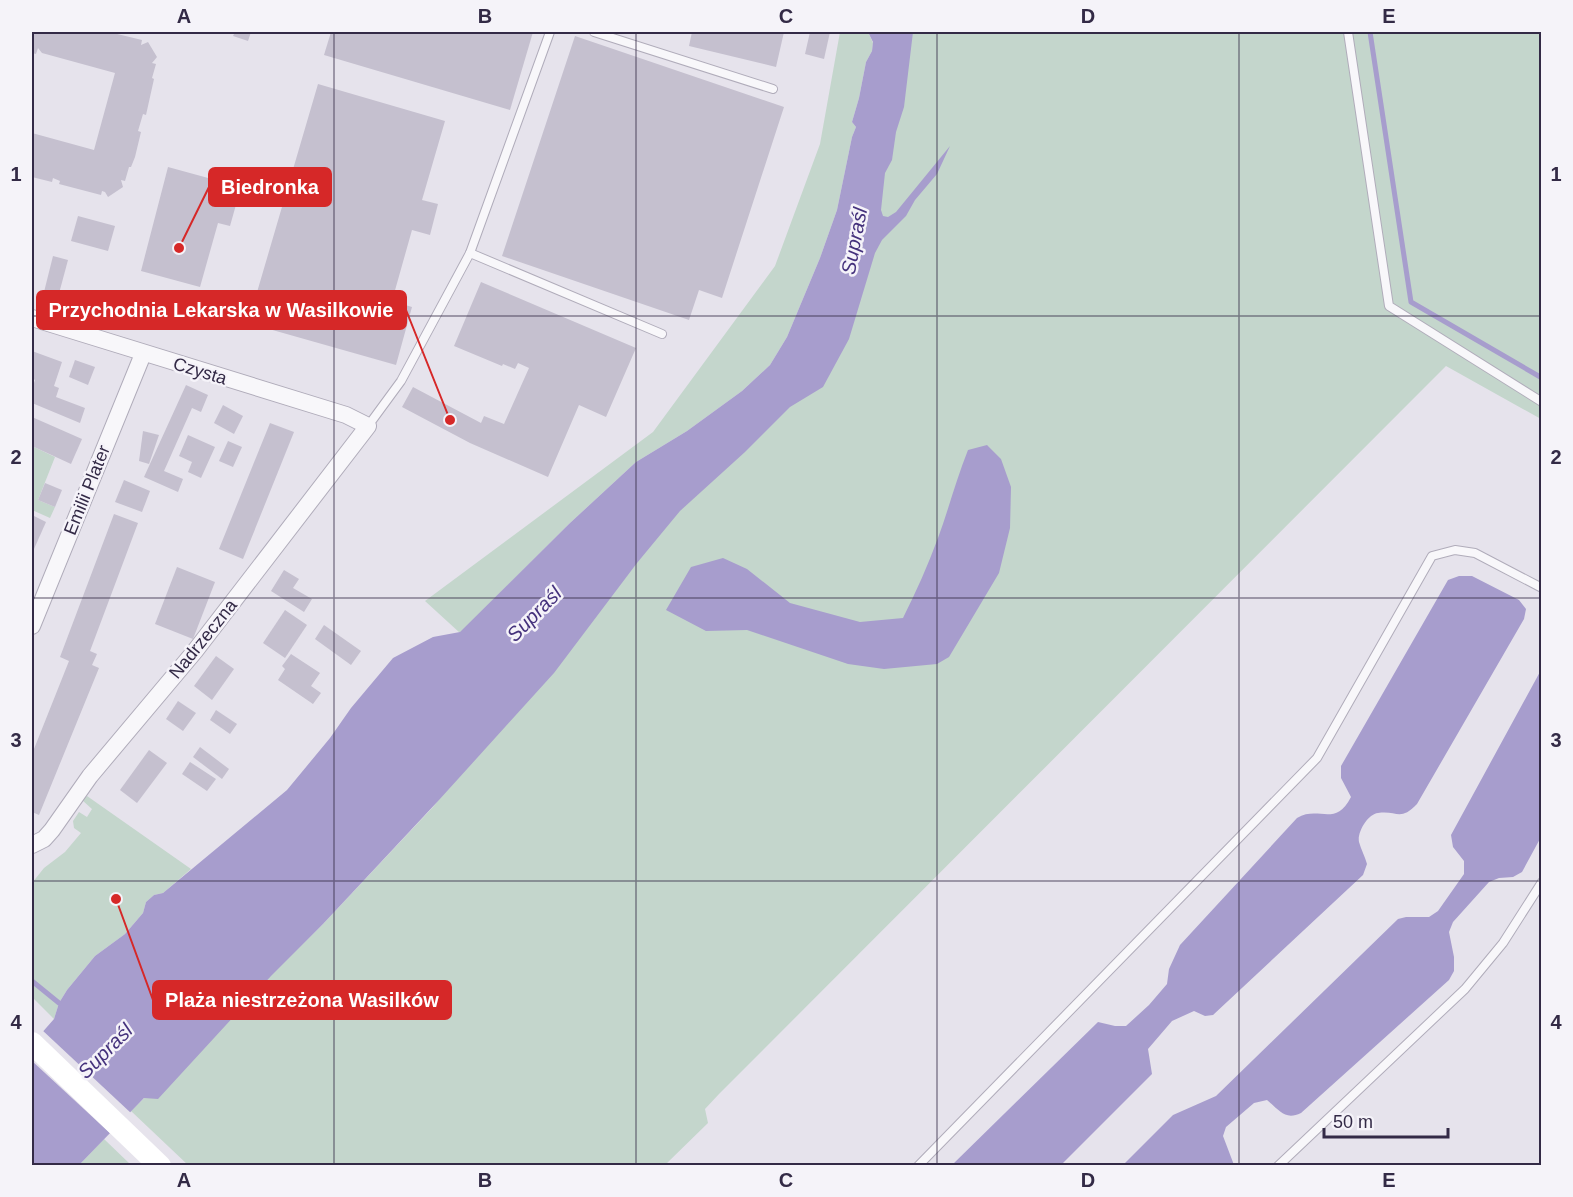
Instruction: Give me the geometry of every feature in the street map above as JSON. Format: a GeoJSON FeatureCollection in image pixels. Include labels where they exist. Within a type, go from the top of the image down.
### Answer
{"type":"FeatureCollection","features":[{"type":"Feature","properties":{"kind":"main road"},"geometry":{"type":"LineString","coordinates":[[32,1043],[160,1166]]}},
{"type":"Feature","properties":{"kind":"street","name":"Czysta"},"geometry":{"type":"LineString","coordinates":[[32,318],[346,415],[369,426]]}},
{"type":"Feature","properties":{"kind":"street","name":"Emilii Plater"},"geometry":{"type":"LineString","coordinates":[[32,626],[143,354]]}},
{"type":"Feature","properties":{"kind":"street","name":"Nadrzeczna"},"geometry":{"type":"LineString","coordinates":[[32,845],[44,839],[52,830],[84,783],[195,651],[369,426]]}},
{"type":"Feature","properties":{"kind":"lane"},"geometry":{"type":"LineString","coordinates":[[369,426],[401,381],[470,253],[550,32]]}},
{"type":"Feature","properties":{"kind":"lane"},"geometry":{"type":"LineString","coordinates":[[594,32],[773,89]]}},
{"type":"Feature","properties":{"kind":"lane"},"geometry":{"type":"LineString","coordinates":[[1348,32],[1389,306],[1542,402]]}},
{"type":"Feature","properties":{"kind":"lane"},"geometry":{"type":"LineString","coordinates":[[470,253],[662,334]]}},
{"type":"Feature","properties":{"kind":"lane"},"geometry":{"type":"LineString","coordinates":[[918,1166],[1317,758],[1432,556],[1455,550],[1475,553],[1542,588]]}},
{"type":"Feature","properties":{"kind":"lane"},"geometry":{"type":"LineString","coordinates":[[1278,1166],[1465,989],[1503,944],[1542,882]]}},
{"type":"Feature","properties":{"kind":"green space"},"geometry":{"type":"Polygon","coordinates":[[[840,32],[868,32],[873,43],[872,51],[866,62],[852,122],[856,127],[837,210],[787,337],[770,365],[742,391],[687,431],[636,462],[570,523],[460,633],[425,601],[653,432],[775,266],[820,144],[840,32]]]}},
{"type":"Feature","properties":{"kind":"green space"},"geometry":{"type":"Polygon","coordinates":[[[886,32],[1541,32],[1541,419],[1446,366],[719,1094],[705,1109],[708,1123],[665,1165],[188,1165],[131,1111],[323,924],[433,807],[679,498],[819,369],[886,32]]]}},
{"type":"Feature","properties":{"kind":"green space"},"geometry":{"type":"Polygon","coordinates":[[[32,446],[55,457],[38,500],[55,507],[50,518],[32,510],[32,446]]]}},
{"type":"Feature","properties":{"kind":"green space"},"geometry":{"type":"Polygon","coordinates":[[[87,796],[191,869],[163,893],[154,895],[146,902],[143,913],[125,934],[95,956],[67,990],[59,1003],[54,1019],[32,997],[32,883],[44,868],[65,852],[81,833],[74,828],[73,821],[79,812],[87,817],[92,809],[82,800],[87,796]]]}},
{"type":"Feature","properties":{"kind":"green space"},"geometry":{"type":"Polygon","coordinates":[[[104,1139],[131,1165],[83,1165],[81,1163],[104,1139]]]}},
{"type":"Feature","properties":{"kind":"water","name":"Supraśl"},"geometry":{"type":"Polygon","coordinates":[[[868,32],[913,32],[904,107],[896,132],[892,160],[885,173],[881,210],[883,216],[888,217],[896,212],[950,146],[937,174],[915,200],[906,216],[882,240],[875,253],[849,339],[823,387],[790,407],[680,511],[637,563],[554,673],[439,800],[271,976],[158,1099],[144,1098],[81,1163],[83,1165],[32,1165],[32,1044],[54,1019],[59,1003],[67,990],[95,956],[125,934],[143,913],[146,902],[154,895],[163,893],[287,790],[393,658],[433,637],[460,632],[570,523],[636,462],[687,431],[742,391],[770,365],[787,337],[837,210],[856,127],[852,122],[866,62],[872,51],[873,42],[868,32]]]}},
{"type":"Feature","properties":{"kind":"water"},"geometry":{"type":"Polygon","coordinates":[[[987,445],[1001,459],[1011,487],[1010,528],[999,573],[949,657],[937,664],[884,669],[848,664],[747,630],[706,631],[666,610],[691,567],[723,558],[747,569],[790,603],[860,622],[903,618],[934,548],[968,450],[987,445]]]}},
{"type":"Feature","properties":{"kind":"water"},"geometry":{"type":"Polygon","coordinates":[[[1459,576],[1472,576],[1519,600],[1526,609],[1524,619],[1417,804],[1402,814],[1384,812],[1374,814],[1364,824],[1359,838],[1367,864],[1363,875],[1213,1015],[1205,1016],[1194,1011],[1172,1021],[1148,1049],[1152,1074],[1061,1165],[952,1165],[1098,1022],[1126,1026],[1149,1005],[1167,984],[1169,969],[1180,945],[1297,818],[1312,814],[1333,814],[1345,806],[1351,797],[1341,778],[1341,766],[1448,580],[1459,576]]]}},
{"type":"Feature","properties":{"kind":"water"},"geometry":{"type":"Polygon","coordinates":[[[1541,670],[1541,837],[1522,872],[1513,877],[1499,878],[1489,882],[1453,922],[1449,932],[1454,971],[1449,980],[1301,1113],[1286,1115],[1267,1100],[1254,1103],[1226,1127],[1223,1136],[1234,1165],[1123,1165],[1173,1115],[1216,1096],[1398,919],[1429,917],[1438,911],[1464,874],[1464,861],[1453,847],[1451,835],[1541,670]]]}},
{"type":"Feature","properties":{"kind":"pier"},"geometry":{"type":"Polygon","coordinates":[[[41,1029],[132,1114],[112,1135],[32,1061],[32,1039],[41,1029]]]}},
{"type":"Feature","properties":{"kind":"building"},"geometry":{"type":"Polygon","coordinates":[[[32,32],[109,32],[142,40],[141,45],[148,42],[157,57],[152,63],[156,64],[152,78],[154,79],[146,115],[143,114],[138,131],[141,132],[135,157],[125,181],[121,180],[123,187],[108,197],[105,192],[102,191],[101,195],[59,184],[60,181],[53,178],[52,182],[32,177],[32,133],[94,150],[115,73],[42,53],[38,48],[36,54],[32,53],[32,32]]]}},
{"type":"Feature","properties":{"kind":"building"},"geometry":{"type":"Polygon","coordinates":[[[235,32],[251,32],[248,41],[233,36],[235,32]]]}},
{"type":"Feature","properties":{"kind":"building"},"geometry":{"type":"Polygon","coordinates":[[[331,32],[533,32],[510,110],[324,55],[331,32]]]}},
{"type":"Feature","properties":{"kind":"building"},"geometry":{"type":"Polygon","coordinates":[[[692,32],[784,32],[776,67],[689,46],[692,32]]]}},
{"type":"Feature","properties":{"kind":"building"},"geometry":{"type":"Polygon","coordinates":[[[810,32],[830,32],[824,59],[805,54],[810,32]]]}},
{"type":"Feature","properties":{"kind":"building"},"geometry":{"type":"Polygon","coordinates":[[[575,36],[784,107],[722,298],[699,290],[689,320],[502,256],[575,36]]]}},
{"type":"Feature","properties":{"kind":"building"},"geometry":{"type":"Polygon","coordinates":[[[318,84],[445,121],[422,200],[438,204],[430,235],[412,230],[392,301],[412,307],[396,365],[248,323],[318,84]]]}},
{"type":"Feature","properties":{"kind":"building"},"geometry":{"type":"Polygon","coordinates":[[[168,167],[241,187],[230,226],[218,223],[200,287],[141,271],[168,167]]]}},
{"type":"Feature","properties":{"kind":"building"},"geometry":{"type":"Polygon","coordinates":[[[78,216],[115,226],[108,251],[71,241],[78,216]]]}},
{"type":"Feature","properties":{"kind":"building"},"geometry":{"type":"Polygon","coordinates":[[[53,256],[68,260],[54,312],[40,308],[53,256]]]}},
{"type":"Feature","properties":{"kind":"building"},"geometry":{"type":"Polygon","coordinates":[[[481,282],[636,348],[606,417],[579,405],[548,477],[470,443],[402,407],[413,387],[481,423],[484,416],[504,424],[529,368],[518,363],[515,369],[503,364],[502,366],[454,346],[481,282]]]}},
{"type":"Feature","properties":{"kind":"building"},"geometry":{"type":"Polygon","coordinates":[[[32,351],[62,362],[54,386],[59,388],[56,397],[85,408],[80,423],[32,403],[32,389],[35,380],[32,378],[32,351]]]}},
{"type":"Feature","properties":{"kind":"building"},"geometry":{"type":"Polygon","coordinates":[[[75,360],[95,367],[88,385],[69,377],[75,360]]]}},
{"type":"Feature","properties":{"kind":"building"},"geometry":{"type":"Polygon","coordinates":[[[186,385],[208,395],[201,412],[192,408],[164,471],[183,479],[178,492],[144,477],[186,385]]]}},
{"type":"Feature","properties":{"kind":"building"},"geometry":{"type":"Polygon","coordinates":[[[223,405],[243,416],[234,434],[214,423],[223,405]]]}},
{"type":"Feature","properties":{"kind":"building"},"geometry":{"type":"Polygon","coordinates":[[[32,417],[82,439],[71,464],[32,446],[32,417]]]}},
{"type":"Feature","properties":{"kind":"building"},"geometry":{"type":"Polygon","coordinates":[[[270,423],[294,432],[243,559],[219,549],[270,423]]]}},
{"type":"Feature","properties":{"kind":"building"},"geometry":{"type":"Polygon","coordinates":[[[143,431],[159,435],[149,464],[139,461],[143,431]]]}},
{"type":"Feature","properties":{"kind":"building"},"geometry":{"type":"Polygon","coordinates":[[[188,435],[215,447],[201,478],[188,472],[192,462],[179,456],[188,435]]]}},
{"type":"Feature","properties":{"kind":"building"},"geometry":{"type":"Polygon","coordinates":[[[228,441],[242,447],[233,467],[219,461],[228,441]]]}},
{"type":"Feature","properties":{"kind":"building"},"geometry":{"type":"Polygon","coordinates":[[[124,480],[150,491],[142,512],[115,502],[124,480]]]}},
{"type":"Feature","properties":{"kind":"building"},"geometry":{"type":"Polygon","coordinates":[[[45,483],[62,490],[55,507],[38,500],[45,483]]]}},
{"type":"Feature","properties":{"kind":"building"},"geometry":{"type":"Polygon","coordinates":[[[114,514],[138,523],[90,651],[97,654],[92,665],[99,668],[39,815],[32,812],[32,754],[69,661],[60,657],[114,514]]]}},
{"type":"Feature","properties":{"kind":"building"},"geometry":{"type":"Polygon","coordinates":[[[32,515],[46,522],[34,549],[32,548],[32,515]]]}},
{"type":"Feature","properties":{"kind":"building"},"geometry":{"type":"Polygon","coordinates":[[[177,567],[215,582],[193,639],[155,624],[177,567]]]}},
{"type":"Feature","properties":{"kind":"building"},"geometry":{"type":"Polygon","coordinates":[[[284,570],[299,579],[293,588],[312,599],[304,612],[271,591],[284,570]]]}},
{"type":"Feature","properties":{"kind":"building"},"geometry":{"type":"Polygon","coordinates":[[[285,610],[307,625],[285,658],[263,643],[285,610]]]}},
{"type":"Feature","properties":{"kind":"building"},"geometry":{"type":"Polygon","coordinates":[[[324,625],[361,651],[351,665],[315,639],[324,625]]]}},
{"type":"Feature","properties":{"kind":"building"},"geometry":{"type":"Polygon","coordinates":[[[291,654],[320,673],[311,686],[321,693],[313,704],[278,680],[285,669],[282,666],[291,654]]]}},
{"type":"Feature","properties":{"kind":"building"},"geometry":{"type":"Polygon","coordinates":[[[216,656],[234,669],[212,700],[194,686],[216,656]]]}},
{"type":"Feature","properties":{"kind":"building"},"geometry":{"type":"Polygon","coordinates":[[[178,701],[196,713],[183,731],[166,719],[178,701]]]}},
{"type":"Feature","properties":{"kind":"building"},"geometry":{"type":"Polygon","coordinates":[[[216,710],[237,724],[230,734],[210,720],[216,710]]]}},
{"type":"Feature","properties":{"kind":"building"},"geometry":{"type":"Polygon","coordinates":[[[200,747],[229,769],[222,779],[193,757],[200,747]]]}},
{"type":"Feature","properties":{"kind":"building"},"geometry":{"type":"Polygon","coordinates":[[[149,750],[167,763],[137,803],[120,790],[149,750]]]}},
{"type":"Feature","properties":{"kind":"building"},"geometry":{"type":"Polygon","coordinates":[[[190,762],[216,779],[207,791],[182,774],[190,762]]]}},
{"type":"Feature","properties":{"kind":"waterway"},"geometry":{"type":"LineString","coordinates":[[1370,32],[1411,302],[1542,378]]}},
{"type":"Feature","properties":{"kind":"waterway"},"geometry":{"type":"LineString","coordinates":[[32,981],[59,1003]]}},
{"type":"Feature","properties":{"kind":"place","name":"Biedronka"},"geometry":{"type":"Point","coordinates":[179,248]}},
{"type":"Feature","properties":{"kind":"place","name":"Przychodnia Lekarska w Wasilkowie"},"geometry":{"type":"Point","coordinates":[450,420]}},
{"type":"Feature","properties":{"kind":"place","name":"Plaża niestrzeżona Wasilków"},"geometry":{"type":"Point","coordinates":[116,899]}}]}
